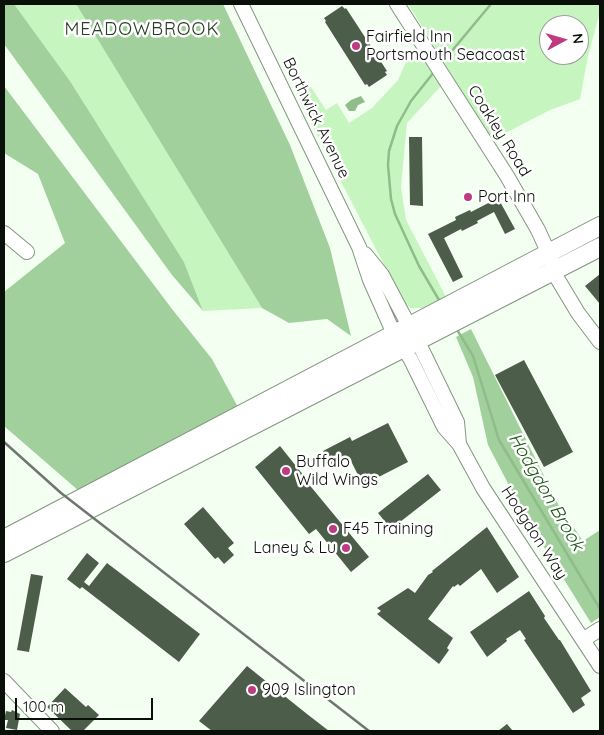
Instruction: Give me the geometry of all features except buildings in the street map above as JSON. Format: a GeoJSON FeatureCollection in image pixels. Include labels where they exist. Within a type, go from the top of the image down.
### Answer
{"type":"FeatureCollection","features":[{"type":"Feature","properties":{"kind":"main road"},"geometry":{"type":"LineString","coordinates":[[4,553],[410,345],[552,262],[600,226]]}},
{"type":"Feature","properties":{"kind":"main road"},"geometry":{"type":"LineString","coordinates":[[4,538],[401,329],[552,262],[600,246]]}},
{"type":"Feature","properties":{"kind":"street","name":"Borthwick Avenue"},"geometry":{"type":"LineString","coordinates":[[241,4],[359,247],[382,276],[401,329],[410,345]]}},
{"type":"Feature","properties":{"kind":"street","name":"Coakley Road"},"geometry":{"type":"LineString","coordinates":[[397,4],[507,176],[578,313],[600,342]]}},
{"type":"Feature","properties":{"kind":"street"},"geometry":{"type":"LineString","coordinates":[[4,233],[27,252]]}},
{"type":"Feature","properties":{"kind":"street","name":"Hodgdon Way"},"geometry":{"type":"LineString","coordinates":[[410,345],[456,422],[458,444],[483,488],[600,666]]}},
{"type":"Feature","properties":{"kind":"street"},"geometry":{"type":"LineString","coordinates":[[583,640],[598,630]]}},
{"type":"Feature","properties":{"kind":"street"},"geometry":{"type":"LineString","coordinates":[[4,681],[52,731]]}},
{"type":"Feature","properties":{"kind":"shaded area"},"geometry":{"type":"Polygon","coordinates":[[[4,4],[14,4],[70,81],[184,262],[203,311],[172,275],[4,44],[4,4]]]}},
{"type":"Feature","properties":{"kind":"shaded area"},"geometry":{"type":"Polygon","coordinates":[[[14,4],[76,4],[262,308],[203,311],[184,262],[70,81],[14,4]]]}},
{"type":"Feature","properties":{"kind":"shaded area"},"geometry":{"type":"Polygon","coordinates":[[[76,4],[223,4],[290,145],[330,248],[351,336],[327,319],[289,323],[262,308],[76,4]]]}},
{"type":"Feature","properties":{"kind":"shaded area"},"geometry":{"type":"Polygon","coordinates":[[[408,4],[600,4],[600,12],[589,52],[589,15],[539,15],[539,65],[586,65],[580,99],[550,110],[492,140],[408,4]]]}},
{"type":"Feature","properties":{"kind":"shaded area"},"geometry":{"type":"Polygon","coordinates":[[[422,54],[442,85],[407,123],[401,187],[406,220],[446,297],[422,308],[410,308],[401,298],[299,100],[298,88],[309,84],[326,110],[337,103],[349,123],[372,108],[398,80],[406,62],[422,54]]]}},
{"type":"Feature","properties":{"kind":"shaded area"},"geometry":{"type":"Polygon","coordinates":[[[4,86],[172,309],[212,359],[239,409],[79,491],[4,426],[4,292],[65,243],[38,174],[4,153],[4,86]]]}},
{"type":"Feature","properties":{"kind":"shaded area"},"geometry":{"type":"Polygon","coordinates":[[[361,96],[365,102],[358,105],[355,111],[349,111],[345,105],[361,96]]]}},
{"type":"Feature","properties":{"kind":"shaded area"},"geometry":{"type":"Polygon","coordinates":[[[471,329],[559,506],[583,541],[600,530],[600,617],[591,623],[526,518],[488,445],[473,377],[456,337],[471,329]]]}},
{"type":"Feature","properties":{"kind":"waterway","name":"Hodgdon Brook"},"geometry":{"type":"LineString","coordinates":[[441,64],[491,4]]}},
{"type":"Feature","properties":{"kind":"waterway","name":"Hodgdon Brook"},"geometry":{"type":"LineString","coordinates":[[434,72],[411,101],[397,126],[389,151],[388,165],[391,199],[395,214],[419,266],[439,300]]}},
{"type":"Feature","properties":{"kind":"waterway","name":"Hodgdon Brook"},"geometry":{"type":"LineString","coordinates":[[456,328],[473,356],[499,440],[600,609]]}},
{"type":"Feature","properties":{"kind":"railway"},"geometry":{"type":"LineString","coordinates":[[4,442],[61,493],[369,731]]}},
{"type":"Feature","properties":{"kind":"place","name":"Fairfield Inn Portsmouth Seacoast"},"geometry":{"type":"Point","coordinates":[356,46]}},
{"type":"Feature","properties":{"kind":"place","name":"Port Inn"},"geometry":{"type":"Point","coordinates":[468,197]}},
{"type":"Feature","properties":{"kind":"place","name":"Buffalo Wild Wings"},"geometry":{"type":"Point","coordinates":[286,471]}},
{"type":"Feature","properties":{"kind":"place","name":"F45 Training"},"geometry":{"type":"Point","coordinates":[333,529]}},
{"type":"Feature","properties":{"kind":"place","name":"Laney & Lu"},"geometry":{"type":"Point","coordinates":[346,548]}},
{"type":"Feature","properties":{"kind":"place","name":"909 Islington"},"geometry":{"type":"Point","coordinates":[252,690]}},
{"type":"Feature","properties":{"kind":"district","name":"MEADOWBROOK"},"geometry":{"type":"Point","coordinates":[142,30]}}]}
